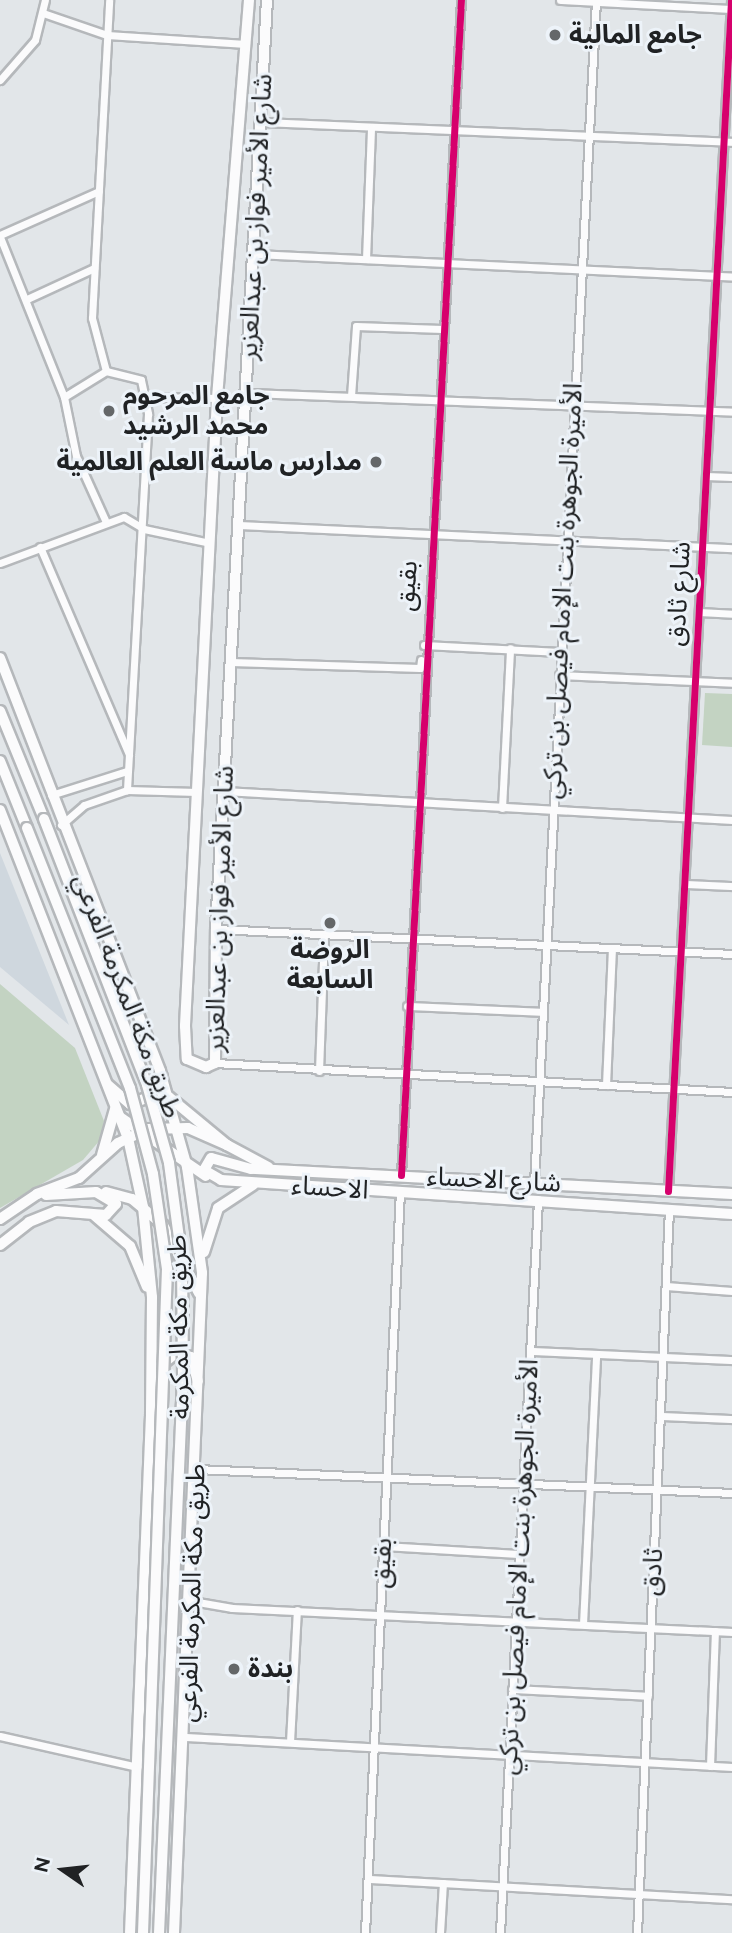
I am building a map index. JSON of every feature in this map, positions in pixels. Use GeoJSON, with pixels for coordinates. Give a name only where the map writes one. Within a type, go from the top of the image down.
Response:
{"type":"FeatureCollection","features":[{"type":"Feature","properties":{"kind":"highway","name":"طريق مكة المكرمة"},"geometry":{"type":"LineString","coordinates":[[0,711],[147,1086],[169,1163],[182,1260],[183,1377],[159,1933]]}},
{"type":"Feature","properties":{"kind":"highway","name":"طريق مكة المكرمة"},"geometry":{"type":"LineString","coordinates":[[0,761],[130,1088],[153,1174],[167,1269],[143,1933]]}},
{"type":"Feature","properties":{"kind":"main road","name":"شارع الأمير فواز بن عبدالعزير"},"geometry":{"type":"LineString","coordinates":[[249,0],[218,398],[197,792],[187,1059],[206,1067],[215,1063],[216,929],[267,0]]}},
{"type":"Feature","properties":{"kind":"main road","name":"طريق مكة المكرمة الفرعي"},"geometry":{"type":"LineString","coordinates":[[0,657],[61,825],[162,1077],[187,1167],[202,1273],[201,1391],[186,1737],[174,1933]]}},
{"type":"Feature","properties":{"kind":"main road","name":"طريق مكة المكرمة الفرعي"},"geometry":{"type":"LineString","coordinates":[[0,810],[128,1138],[143,1207],[152,1297],[151,1392],[130,1933]]}},
{"type":"Feature","properties":{"kind":"main road"},"geometry":{"type":"LineString","coordinates":[[108,1085],[130,1104],[157,1094],[162,1077]]}},
{"type":"Feature","properties":{"kind":"main road"},"geometry":{"type":"LineString","coordinates":[[167,1096],[227,1145]]}},
{"type":"Feature","properties":{"kind":"main road"},"geometry":{"type":"LineString","coordinates":[[100,1158],[118,1112],[187,1167],[206,1176]]}},
{"type":"Feature","properties":{"kind":"main road"},"geometry":{"type":"LineString","coordinates":[[0,1219],[29,1200],[79,1178],[100,1158],[128,1138],[142,1132],[177,1127],[227,1145],[269,1167]]}},
{"type":"Feature","properties":{"kind":"main road","name":"شارع الاحساء"},"geometry":{"type":"LineString","coordinates":[[206,1176],[211,1158],[269,1167],[732,1194]]}},
{"type":"Feature","properties":{"kind":"main road","name":"الاحساء"},"geometry":{"type":"LineString","coordinates":[[206,1176],[258,1183],[732,1214]]}},
{"type":"Feature","properties":{"kind":"main road"},"geometry":{"type":"LineString","coordinates":[[202,1273],[210,1218],[226,1199],[258,1183]]}},
{"type":"Feature","properties":{"kind":"main road"},"geometry":{"type":"LineString","coordinates":[[29,1200],[113,1191],[143,1207],[175,1242],[202,1300]]}},
{"type":"Feature","properties":{"kind":"main road"},"geometry":{"type":"LineString","coordinates":[[0,1245],[29,1222],[56,1211],[95,1216],[114,1212],[116,1203],[96,1192]]}},
{"type":"Feature","properties":{"kind":"main road"},"geometry":{"type":"LineString","coordinates":[[95,1216],[130,1246],[152,1297]]}},
{"type":"Feature","properties":{"kind":"main road"},"geometry":{"type":"LineString","coordinates":[[151,1392],[164,1358],[177,1352],[191,1357],[201,1391]]}},
{"type":"Feature","properties":{"kind":"street"},"geometry":{"type":"LineString","coordinates":[[0,80],[35,40],[45,0]]}},
{"type":"Feature","properties":{"kind":"street"},"geometry":{"type":"LineString","coordinates":[[106,372],[92,318],[109,0]]}},
{"type":"Feature","properties":{"kind":"street","name":"بقيق"},"geometry":{"type":"LineString","coordinates":[[401,1175],[416,804],[461,0]]}},
{"type":"Feature","properties":{"kind":"street"},"geometry":{"type":"LineString","coordinates":[[560,0],[731,6]]}},
{"type":"Feature","properties":{"kind":"street","name":"الأميرة الجوهرة بنت الإمام فيصل بن تركي"},"geometry":{"type":"LineString","coordinates":[[534,1182],[571,404],[596,1]]}},
{"type":"Feature","properties":{"kind":"street","name":"شارع ثادق"},"geometry":{"type":"LineString","coordinates":[[668,1191],[676,1090],[684,884],[731,6]]}},
{"type":"Feature","properties":{"kind":"street"},"geometry":{"type":"LineString","coordinates":[[43,13],[107,35],[246,44]]}},
{"type":"Feature","properties":{"kind":"street"},"geometry":{"type":"LineString","coordinates":[[260,122],[732,142]]}},
{"type":"Feature","properties":{"kind":"street"},"geometry":{"type":"LineString","coordinates":[[366,259],[371,128]]}},
{"type":"Feature","properties":{"kind":"street"},"geometry":{"type":"LineString","coordinates":[[99,191],[0,236],[64,397],[76,456],[105,520]]}},
{"type":"Feature","properties":{"kind":"street"},"geometry":{"type":"LineString","coordinates":[[253,254],[732,277]]}},
{"type":"Feature","properties":{"kind":"street"},"geometry":{"type":"LineString","coordinates":[[27,299],[94,268]]}},
{"type":"Feature","properties":{"kind":"street"},"geometry":{"type":"LineString","coordinates":[[351,396],[356,326],[442,329]]}},
{"type":"Feature","properties":{"kind":"street"},"geometry":{"type":"LineString","coordinates":[[64,397],[106,372],[141,380],[144,397],[144,529],[127,790]]}},
{"type":"Feature","properties":{"kind":"street"},"geometry":{"type":"LineString","coordinates":[[247,393],[732,412]]}},
{"type":"Feature","properties":{"kind":"street"},"geometry":{"type":"LineString","coordinates":[[144,397],[218,398]]}},
{"type":"Feature","properties":{"kind":"street"},"geometry":{"type":"LineString","coordinates":[[706,476],[732,477]]}},
{"type":"Feature","properties":{"kind":"street"},"geometry":{"type":"LineString","coordinates":[[0,563],[105,520],[124,517],[144,529],[210,543]]}},
{"type":"Feature","properties":{"kind":"street"},"geometry":{"type":"LineString","coordinates":[[239,525],[732,548]]}},
{"type":"Feature","properties":{"kind":"street"},"geometry":{"type":"LineString","coordinates":[[40,547],[131,758]]}},
{"type":"Feature","properties":{"kind":"street"},"geometry":{"type":"LineString","coordinates":[[699,612],[732,614]]}},
{"type":"Feature","properties":{"kind":"street"},"geometry":{"type":"LineString","coordinates":[[232,662],[420,668],[425,642],[560,652]]}},
{"type":"Feature","properties":{"kind":"street"},"geometry":{"type":"LineString","coordinates":[[502,808],[510,648]]}},
{"type":"Feature","properties":{"kind":"street"},"geometry":{"type":"LineString","coordinates":[[559,675],[732,684]]}},
{"type":"Feature","properties":{"kind":"street"},"geometry":{"type":"LineString","coordinates":[[51,795],[127,771]]}},
{"type":"Feature","properties":{"kind":"street"},"geometry":{"type":"LineString","coordinates":[[61,825],[84,805],[127,790],[197,792]]}},
{"type":"Feature","properties":{"kind":"street"},"geometry":{"type":"LineString","coordinates":[[224,791],[732,820]]}},
{"type":"Feature","properties":{"kind":"street"},"geometry":{"type":"LineString","coordinates":[[684,884],[732,886]]}},
{"type":"Feature","properties":{"kind":"street"},"geometry":{"type":"LineString","coordinates":[[216,929],[324,937],[732,954]]}},
{"type":"Feature","properties":{"kind":"street"},"geometry":{"type":"LineString","coordinates":[[319,1071],[324,937]]}},
{"type":"Feature","properties":{"kind":"street"},"geometry":{"type":"LineString","coordinates":[[606,1085],[612,949]]}},
{"type":"Feature","properties":{"kind":"street"},"geometry":{"type":"LineString","coordinates":[[407,1006],[542,1012]]}},
{"type":"Feature","properties":{"kind":"street"},"geometry":{"type":"LineString","coordinates":[[215,1063],[319,1071],[732,1092]]}},
{"type":"Feature","properties":{"kind":"street","name":"بقيق"},"geometry":{"type":"LineString","coordinates":[[365,1933],[400,1192]]}},
{"type":"Feature","properties":{"kind":"street","name":"الأميرة الجوهرة بنت الإمام فيصل بن تركي"},"geometry":{"type":"LineString","coordinates":[[500,1933],[538,1202]]}},
{"type":"Feature","properties":{"kind":"street","name":"ثادق"},"geometry":{"type":"LineString","coordinates":[[637,1933],[669,1210]]}},
{"type":"Feature","properties":{"kind":"street"},"geometry":{"type":"LineString","coordinates":[[666,1286],[732,1291]]}},
{"type":"Feature","properties":{"kind":"street"},"geometry":{"type":"LineString","coordinates":[[531,1351],[732,1360]]}},
{"type":"Feature","properties":{"kind":"street"},"geometry":{"type":"LineString","coordinates":[[583,1624],[596,1354]]}},
{"type":"Feature","properties":{"kind":"street"},"geometry":{"type":"LineString","coordinates":[[660,1416],[732,1419]]}},
{"type":"Feature","properties":{"kind":"street"},"geometry":{"type":"LineString","coordinates":[[196,1469],[732,1493]]}},
{"type":"Feature","properties":{"kind":"street"},"geometry":{"type":"LineString","coordinates":[[383,1546],[519,1554]]}},
{"type":"Feature","properties":{"kind":"street"},"geometry":{"type":"LineString","coordinates":[[192,1601],[380,1616],[732,1632]]}},
{"type":"Feature","properties":{"kind":"street"},"geometry":{"type":"LineString","coordinates":[[290,1742],[297,1611]]}},
{"type":"Feature","properties":{"kind":"street"},"geometry":{"type":"LineString","coordinates":[[710,1766],[715,1631]]}},
{"type":"Feature","properties":{"kind":"street"},"geometry":{"type":"LineString","coordinates":[[512,1689],[648,1696]]}},
{"type":"Feature","properties":{"kind":"street"},"geometry":{"type":"LineString","coordinates":[[0,1736],[138,1767]]}},
{"type":"Feature","properties":{"kind":"street"},"geometry":{"type":"LineString","coordinates":[[186,1737],[732,1767]]}},
{"type":"Feature","properties":{"kind":"street"},"geometry":{"type":"LineString","coordinates":[[369,1880],[732,1899]]}},
{"type":"Feature","properties":{"kind":"street"},"geometry":{"type":"LineString","coordinates":[[440,1933],[443,1884]]}},
{"type":"Feature","properties":{"kind":"shaded area"},"geometry":{"type":"Polygon","coordinates":[[[0,853],[69,1025],[0,967],[0,853]]]}},
{"type":"Feature","properties":{"kind":"green space"},"geometry":{"type":"Polygon","coordinates":[[[705,693],[732,694],[732,747],[702,745],[705,693]]]}},
{"type":"Feature","properties":{"kind":"green space"},"geometry":{"type":"Polygon","coordinates":[[[0,984],[75,1048],[104,1121],[100,1140],[83,1160],[0,1208],[0,984]]]}},
{"type":"Feature","properties":{"kind":"cycle path"},"geometry":{"type":"LineString","coordinates":[[401,1175],[461,0]]}},
{"type":"Feature","properties":{"kind":"cycle path"},"geometry":{"type":"LineString","coordinates":[[668,1191],[731,0]]}},
{"type":"Feature","properties":{"kind":"place","name":"جامع المالية"},"geometry":{"type":"Point","coordinates":[555,35]}},
{"type":"Feature","properties":{"kind":"place","name":"جامع المرحوم محمد الرشيد"},"geometry":{"type":"Point","coordinates":[109,411]}},
{"type":"Feature","properties":{"kind":"place","name":"مدارس ماسة العلم العالمية"},"geometry":{"type":"Point","coordinates":[376,462]}},
{"type":"Feature","properties":{"kind":"place","name":"الروضة السابعة"},"geometry":{"type":"Point","coordinates":[330,923]}},
{"type":"Feature","properties":{"kind":"place","name":"بندة"},"geometry":{"type":"Point","coordinates":[234,1669]}}]}
